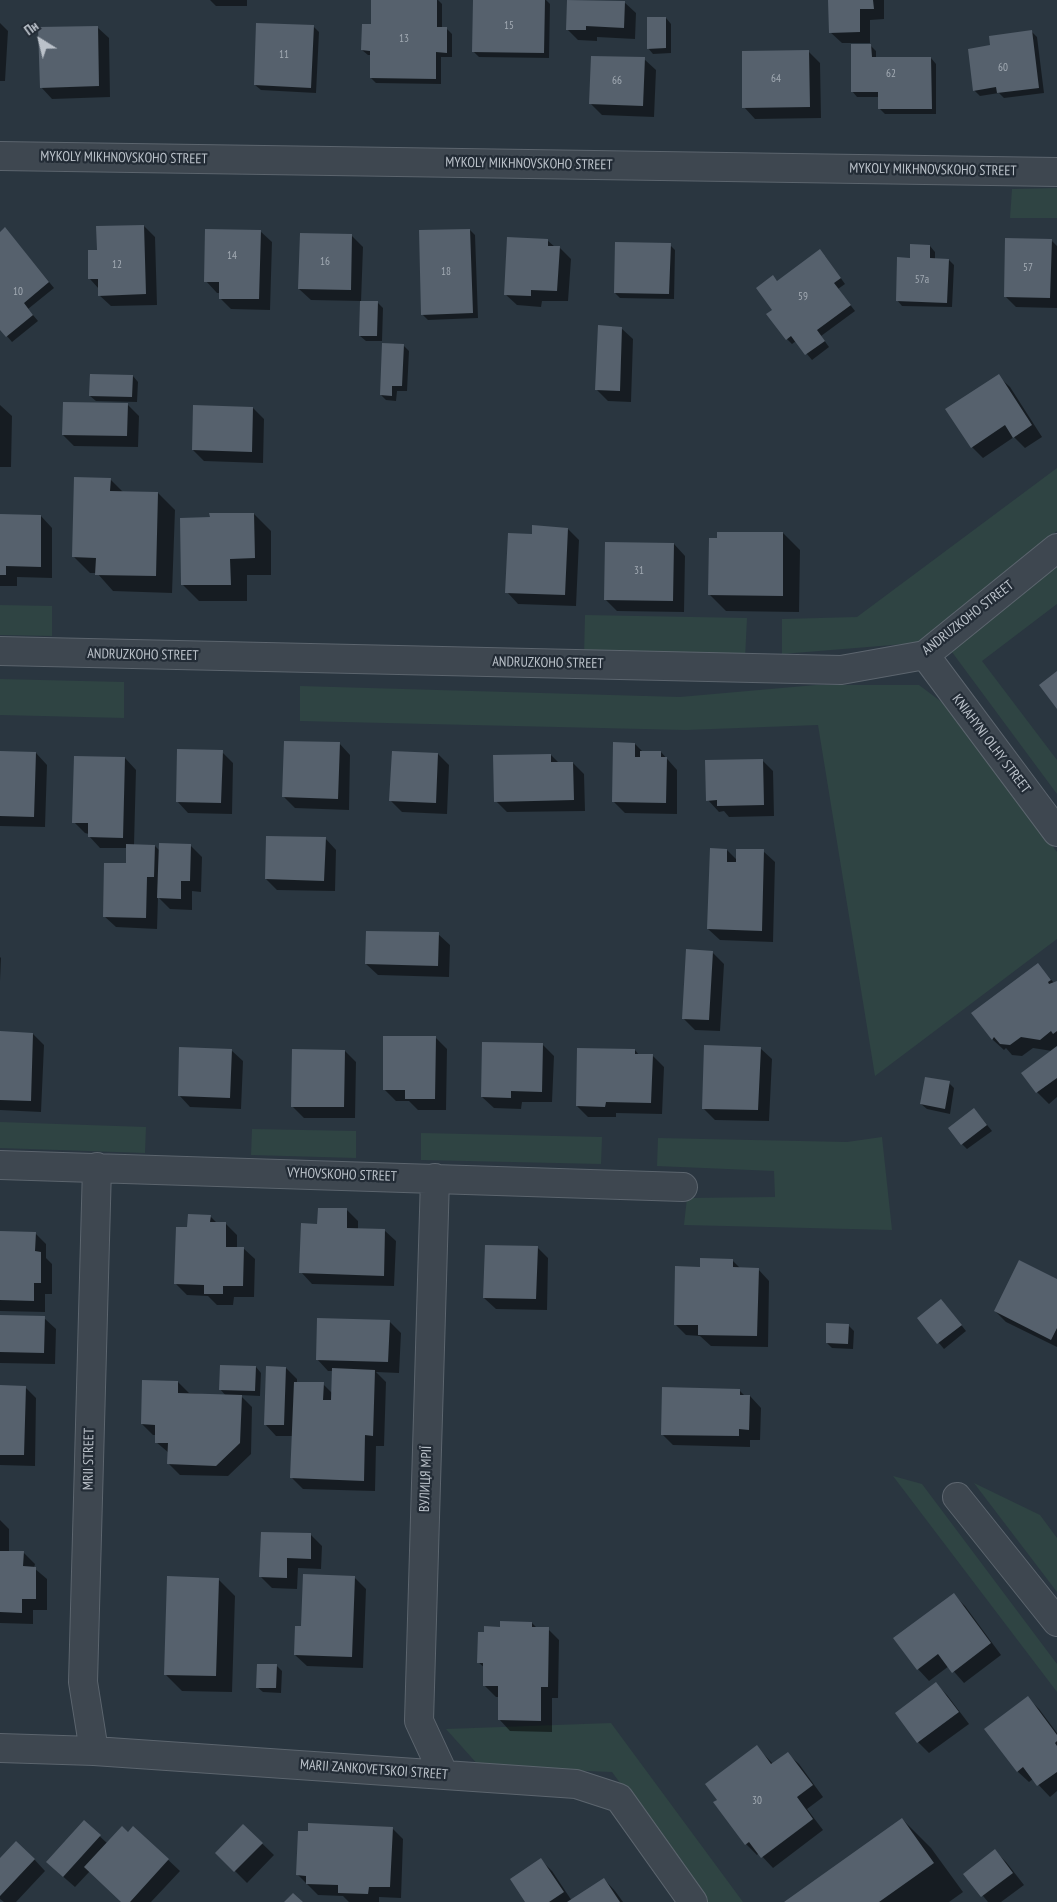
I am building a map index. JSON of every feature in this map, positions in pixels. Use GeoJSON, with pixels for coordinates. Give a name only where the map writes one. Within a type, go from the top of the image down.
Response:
{"type":"FeatureCollection","features":[{"type":"Feature","properties":{"kind":"street","name":"MYKOLY MIKHNOVSKOHO STREET"},"geometry":{"type":"LineString","coordinates":[[0,156],[1057,172]]}},
{"type":"Feature","properties":{"kind":"street","name":"ANDRUZKOHO STREET"},"geometry":{"type":"LineString","coordinates":[[0,652],[840,670],[925,655],[1057,548]]}},
{"type":"Feature","properties":{"kind":"street","name":"KNIAHYNI OLHY STREET"},"geometry":{"type":"LineString","coordinates":[[925,655],[1057,832]]}},
{"type":"Feature","properties":{"kind":"street","name":"VYHOVSKOHO STREET"},"geometry":{"type":"LineString","coordinates":[[0,1165],[683,1187]]}},
{"type":"Feature","properties":{"kind":"street","name":"MRII STREET"},"geometry":{"type":"LineString","coordinates":[[94,1751],[83,1682],[97,1167]]}},
{"type":"Feature","properties":{"kind":"street","name":"ВУЛИЦЯ МРІЇ"},"geometry":{"type":"LineString","coordinates":[[435,1178],[419,1721],[444,1775]]}},
{"type":"Feature","properties":{"kind":"street"},"geometry":{"type":"LineString","coordinates":[[956,1497],[1057,1622]]}},
{"type":"Feature","properties":{"kind":"street","name":"MARII ZANKOVETSKOI STREET"},"geometry":{"type":"LineString","coordinates":[[0,1748],[94,1751],[576,1784],[618,1798],[693,1902]]}},
{"type":"Feature","properties":{"kind":"green space"},"geometry":{"type":"Polygon","coordinates":[[[1057,188],[1057,218],[1010,218],[1012,189],[1057,188]]]}},
{"type":"Feature","properties":{"kind":"green space"},"geometry":{"type":"Polygon","coordinates":[[[1057,468],[1057,531],[917,643],[782,654],[782,619],[857,617],[1057,468]]]}},
{"type":"Feature","properties":{"kind":"green space"},"geometry":{"type":"Polygon","coordinates":[[[1057,562],[1057,604],[982,661],[1057,760],[1057,794],[949,648],[1057,562]]]}},
{"type":"Feature","properties":{"kind":"green space"},"geometry":{"type":"Polygon","coordinates":[[[0,605],[52,606],[52,636],[0,635],[0,605]]]}},
{"type":"Feature","properties":{"kind":"green space"},"geometry":{"type":"Polygon","coordinates":[[[585,615],[747,618],[745,659],[584,656],[585,615]]]}},
{"type":"Feature","properties":{"kind":"green space"},"geometry":{"type":"Polygon","coordinates":[[[0,679],[124,682],[124,718],[0,715],[0,679]]]}},
{"type":"Feature","properties":{"kind":"green space"},"geometry":{"type":"Polygon","coordinates":[[[816,685],[919,685],[951,709],[1057,852],[1057,939],[875,1076],[818,725],[686,730],[300,721],[300,686],[680,697],[816,685]]]}},
{"type":"Feature","properties":{"kind":"green space"},"geometry":{"type":"Polygon","coordinates":[[[0,1122],[146,1127],[145,1153],[0,1148],[0,1122]]]}},
{"type":"Feature","properties":{"kind":"green space"},"geometry":{"type":"Polygon","coordinates":[[[252,1129],[356,1131],[356,1158],[251,1155],[252,1129]]]}},
{"type":"Feature","properties":{"kind":"green space"},"geometry":{"type":"Polygon","coordinates":[[[421,1133],[602,1137],[601,1164],[421,1160],[421,1133]]]}},
{"type":"Feature","properties":{"kind":"green space"},"geometry":{"type":"Polygon","coordinates":[[[882,1137],[892,1230],[684,1225],[687,1198],[775,1197],[774,1171],[657,1166],[658,1138],[847,1142],[882,1137]]]}},
{"type":"Feature","properties":{"kind":"green space"},"geometry":{"type":"Polygon","coordinates":[[[893,1476],[922,1484],[1057,1664],[1057,1692],[893,1476]]]}},
{"type":"Feature","properties":{"kind":"green space"},"geometry":{"type":"Polygon","coordinates":[[[974,1483],[1040,1515],[1057,1538],[1057,1592],[974,1483]]]}},
{"type":"Feature","properties":{"kind":"green space"},"geometry":{"type":"Polygon","coordinates":[[[611,1723],[743,1902],[707,1902],[612,1772],[480,1767],[446,1729],[611,1723]]]}},
{"type":"Feature","properties":{"kind":"building"},"geometry":{"type":"Polygon","coordinates":[[[371,0],[437,0],[437,27],[447,27],[447,53],[436,52],[436,79],[370,78],[370,51],[361,50],[362,24],[371,24],[371,0]]]}},
{"type":"Feature","properties":{"kind":"building"},"geometry":{"type":"Polygon","coordinates":[[[473,0],[545,0],[544,53],[472,52],[473,0]]]}},
{"type":"Feature","properties":{"kind":"building"},"geometry":{"type":"Polygon","coordinates":[[[567,0],[625,1],[624,28],[586,26],[586,30],[566,30],[567,0]]]}},
{"type":"Feature","properties":{"kind":"building"},"geometry":{"type":"Polygon","coordinates":[[[828,0],[873,0],[874,9],[860,9],[860,32],[829,33],[828,0]]]}},
{"type":"Feature","properties":{"kind":"building"},"geometry":{"type":"Polygon","coordinates":[[[647,17],[666,17],[666,48],[647,49],[647,17]]]}},
{"type":"Feature","properties":{"kind":"building"},"geometry":{"type":"Polygon","coordinates":[[[256,23],[314,25],[311,88],[254,85],[256,23]]]}},
{"type":"Feature","properties":{"kind":"building"},"geometry":{"type":"Polygon","coordinates":[[[98,26],[99,86],[40,88],[38,27],[98,26]]]}},
{"type":"Feature","properties":{"kind":"building"},"geometry":{"type":"Polygon","coordinates":[[[1032,30],[1039,88],[997,93],[996,87],[973,91],[968,49],[990,45],[989,36],[1032,30]]]}},
{"type":"Feature","properties":{"kind":"building"},"geometry":{"type":"Polygon","coordinates":[[[851,44],[871,44],[872,57],[931,57],[932,109],[878,109],[878,92],[851,92],[851,44]]]}},
{"type":"Feature","properties":{"kind":"building"},"geometry":{"type":"Polygon","coordinates":[[[809,50],[810,107],[742,108],[742,51],[809,50]]]}},
{"type":"Feature","properties":{"kind":"building"},"geometry":{"type":"Polygon","coordinates":[[[591,56],[645,57],[643,106],[589,104],[591,56]]]}},
{"type":"Feature","properties":{"kind":"building"},"geometry":{"type":"Polygon","coordinates":[[[144,225],[146,294],[98,296],[98,279],[88,279],[88,250],[97,250],[96,226],[144,225]]]}},
{"type":"Feature","properties":{"kind":"building"},"geometry":{"type":"Polygon","coordinates":[[[5,227],[49,282],[24,303],[33,315],[6,337],[0,330],[0,232],[5,227]]]}},
{"type":"Feature","properties":{"kind":"building"},"geometry":{"type":"Polygon","coordinates":[[[205,229],[261,230],[259,299],[219,299],[219,282],[204,282],[205,229]]]}},
{"type":"Feature","properties":{"kind":"building"},"geometry":{"type":"Polygon","coordinates":[[[470,229],[473,313],[421,315],[419,230],[470,229]]]}},
{"type":"Feature","properties":{"kind":"building"},"geometry":{"type":"Polygon","coordinates":[[[300,233],[352,234],[351,290],[298,289],[300,233]]]}},
{"type":"Feature","properties":{"kind":"building"},"geometry":{"type":"Polygon","coordinates":[[[507,237],[548,239],[548,246],[560,246],[557,291],[531,290],[531,296],[504,295],[507,237]]]}},
{"type":"Feature","properties":{"kind":"building"},"geometry":{"type":"Polygon","coordinates":[[[1005,238],[1052,239],[1050,298],[1004,297],[1005,238]]]}},
{"type":"Feature","properties":{"kind":"building"},"geometry":{"type":"Polygon","coordinates":[[[615,242],[671,243],[669,294],[614,293],[615,242]]]}},
{"type":"Feature","properties":{"kind":"building"},"geometry":{"type":"Polygon","coordinates":[[[910,244],[930,245],[930,258],[949,259],[947,303],[896,301],[897,257],[910,258],[910,244]]]}},
{"type":"Feature","properties":{"kind":"building"},"geometry":{"type":"Polygon","coordinates":[[[820,249],[841,278],[834,283],[851,305],[817,330],[825,341],[805,355],[791,336],[786,340],[766,314],[772,310],[756,288],[773,275],[777,281],[820,249]]]}},
{"type":"Feature","properties":{"kind":"building"},"geometry":{"type":"Polygon","coordinates":[[[360,301],[378,301],[377,336],[359,336],[360,301]]]}},
{"type":"Feature","properties":{"kind":"building"},"geometry":{"type":"Polygon","coordinates":[[[598,325],[622,327],[620,391],[595,390],[598,325]]]}},
{"type":"Feature","properties":{"kind":"building"},"geometry":{"type":"Polygon","coordinates":[[[382,343],[404,344],[402,386],[392,386],[392,396],[380,395],[382,343]]]}},
{"type":"Feature","properties":{"kind":"building"},"geometry":{"type":"Polygon","coordinates":[[[90,374],[133,375],[132,397],[89,396],[90,374]]]}},
{"type":"Feature","properties":{"kind":"building"},"geometry":{"type":"Polygon","coordinates":[[[999,374],[1032,425],[1013,438],[1005,425],[971,448],[945,409],[999,374]]]}},
{"type":"Feature","properties":{"kind":"building"},"geometry":{"type":"Polygon","coordinates":[[[63,402],[128,403],[127,436],[62,435],[63,402]]]}},
{"type":"Feature","properties":{"kind":"building"},"geometry":{"type":"Polygon","coordinates":[[[193,405],[253,407],[252,452],[192,450],[193,405]]]}},
{"type":"Feature","properties":{"kind":"building"},"geometry":{"type":"Polygon","coordinates":[[[74,477],[111,478],[110,491],[158,492],[156,576],[95,575],[96,558],[72,557],[74,477]]]}},
{"type":"Feature","properties":{"kind":"building"},"geometry":{"type":"Polygon","coordinates":[[[209,513],[254,513],[255,558],[230,559],[231,585],[181,585],[180,518],[210,517],[209,513]]]}},
{"type":"Feature","properties":{"kind":"building"},"geometry":{"type":"Polygon","coordinates":[[[0,514],[41,515],[41,567],[6,566],[6,575],[0,575],[0,514]]]}},
{"type":"Feature","properties":{"kind":"building"},"geometry":{"type":"Polygon","coordinates":[[[532,525],[568,528],[565,595],[505,593],[508,533],[532,534],[532,525]]]}},
{"type":"Feature","properties":{"kind":"building"},"geometry":{"type":"Polygon","coordinates":[[[717,532],[783,532],[783,596],[708,595],[709,538],[717,538],[717,532]]]}},
{"type":"Feature","properties":{"kind":"building"},"geometry":{"type":"Polygon","coordinates":[[[605,542],[674,543],[673,601],[604,600],[605,542]]]}},
{"type":"Feature","properties":{"kind":"building"},"geometry":{"type":"Polygon","coordinates":[[[1057,671],[1057,709],[1039,685],[1057,671]]]}},
{"type":"Feature","properties":{"kind":"building"},"geometry":{"type":"Polygon","coordinates":[[[284,741],[340,742],[338,799],[282,797],[284,741]]]}},
{"type":"Feature","properties":{"kind":"building"},"geometry":{"type":"Polygon","coordinates":[[[613,742],[635,743],[635,757],[640,757],[640,751],[661,751],[661,757],[667,757],[666,803],[612,802],[613,742]]]}},
{"type":"Feature","properties":{"kind":"building"},"geometry":{"type":"Polygon","coordinates":[[[177,749],[223,750],[221,803],[176,802],[177,749]]]}},
{"type":"Feature","properties":{"kind":"building"},"geometry":{"type":"Polygon","coordinates":[[[0,751],[36,752],[34,817],[0,816],[0,751]]]}},
{"type":"Feature","properties":{"kind":"building"},"geometry":{"type":"Polygon","coordinates":[[[392,751],[438,753],[436,803],[389,801],[392,751]]]}},
{"type":"Feature","properties":{"kind":"building"},"geometry":{"type":"Polygon","coordinates":[[[551,754],[551,762],[573,762],[574,800],[494,802],[493,755],[551,754]]]}},
{"type":"Feature","properties":{"kind":"building"},"geometry":{"type":"Polygon","coordinates":[[[74,756],[125,757],[123,838],[88,837],[88,823],[72,823],[74,756]]]}},
{"type":"Feature","properties":{"kind":"building"},"geometry":{"type":"Polygon","coordinates":[[[763,759],[764,805],[717,806],[717,800],[706,801],[705,760],[763,759]]]}},
{"type":"Feature","properties":{"kind":"building"},"geometry":{"type":"Polygon","coordinates":[[[266,836],[326,837],[324,881],[265,879],[266,836]]]}},
{"type":"Feature","properties":{"kind":"building"},"geometry":{"type":"Polygon","coordinates":[[[159,843],[191,844],[190,881],[181,881],[181,899],[157,898],[159,843]]]}},
{"type":"Feature","properties":{"kind":"building"},"geometry":{"type":"Polygon","coordinates":[[[126,844],[155,845],[154,877],[147,877],[146,918],[103,917],[104,863],[126,863],[126,844]]]}},
{"type":"Feature","properties":{"kind":"building"},"geometry":{"type":"Polygon","coordinates":[[[710,848],[727,849],[727,862],[736,862],[736,849],[764,849],[762,931],[707,929],[710,848]]]}},
{"type":"Feature","properties":{"kind":"building"},"geometry":{"type":"Polygon","coordinates":[[[366,931],[439,932],[438,966],[365,964],[366,931]]]}},
{"type":"Feature","properties":{"kind":"building"},"geometry":{"type":"Polygon","coordinates":[[[686,949],[713,951],[709,1020],[682,1019],[686,949]]]}},
{"type":"Feature","properties":{"kind":"building"},"geometry":{"type":"Polygon","coordinates":[[[1038,963],[1051,980],[1048,982],[1049,984],[1057,981],[1057,1031],[1053,1034],[1051,1031],[1040,1040],[1021,1037],[1010,1045],[1000,1044],[994,1037],[992,1040],[971,1013],[1038,963]]]}},
{"type":"Feature","properties":{"kind":"building"},"geometry":{"type":"Polygon","coordinates":[[[0,1031],[33,1033],[31,1101],[0,1100],[0,1031]]]}},
{"type":"Feature","properties":{"kind":"building"},"geometry":{"type":"Polygon","coordinates":[[[383,1036],[436,1036],[435,1099],[405,1099],[405,1090],[383,1090],[383,1036]]]}},
{"type":"Feature","properties":{"kind":"building"},"geometry":{"type":"Polygon","coordinates":[[[482,1042],[543,1043],[542,1092],[511,1091],[511,1098],[481,1097],[482,1042]]]}},
{"type":"Feature","properties":{"kind":"building"},"geometry":{"type":"Polygon","coordinates":[[[704,1045],[761,1047],[758,1110],[702,1109],[704,1045]]]}},
{"type":"Feature","properties":{"kind":"building"},"geometry":{"type":"Polygon","coordinates":[[[1057,1046],[1057,1078],[1036,1093],[1021,1073],[1057,1046]]]}},
{"type":"Feature","properties":{"kind":"building"},"geometry":{"type":"Polygon","coordinates":[[[179,1047],[232,1049],[230,1098],[178,1096],[179,1047]]]}},
{"type":"Feature","properties":{"kind":"building"},"geometry":{"type":"Polygon","coordinates":[[[577,1048],[635,1049],[635,1054],[653,1054],[651,1103],[606,1102],[605,1107],[576,1106],[577,1048]]]}},
{"type":"Feature","properties":{"kind":"building"},"geometry":{"type":"Polygon","coordinates":[[[292,1049],[345,1050],[344,1107],[291,1107],[292,1049]]]}},
{"type":"Feature","properties":{"kind":"building"},"geometry":{"type":"Polygon","coordinates":[[[925,1077],[950,1081],[945,1109],[920,1104],[925,1077]]]}},
{"type":"Feature","properties":{"kind":"building"},"geometry":{"type":"Polygon","coordinates":[[[974,1108],[987,1125],[961,1145],[948,1128],[974,1108]]]}},
{"type":"Feature","properties":{"kind":"building"},"geometry":{"type":"Polygon","coordinates":[[[318,1208],[347,1208],[347,1228],[385,1229],[384,1276],[299,1273],[301,1223],[317,1224],[318,1208]]]}},
{"type":"Feature","properties":{"kind":"building"},"geometry":{"type":"Polygon","coordinates":[[[188,1214],[211,1215],[210,1222],[226,1222],[226,1247],[244,1247],[243,1286],[223,1286],[223,1294],[204,1294],[204,1285],[174,1284],[176,1227],[187,1227],[188,1214]]]}},
{"type":"Feature","properties":{"kind":"building"},"geometry":{"type":"Polygon","coordinates":[[[0,1231],[36,1232],[35,1251],[41,1252],[41,1283],[34,1283],[34,1301],[0,1300],[0,1231]]]}},
{"type":"Feature","properties":{"kind":"building"},"geometry":{"type":"Polygon","coordinates":[[[485,1245],[538,1246],[536,1299],[483,1298],[485,1245]]]}},
{"type":"Feature","properties":{"kind":"building"},"geometry":{"type":"Polygon","coordinates":[[[700,1258],[733,1259],[733,1267],[759,1268],[757,1336],[698,1335],[698,1325],[674,1325],[675,1266],[700,1267],[700,1258]]]}},
{"type":"Feature","properties":{"kind":"building"},"geometry":{"type":"Polygon","coordinates":[[[1019,1260],[1057,1279],[1057,1328],[1051,1340],[994,1311],[1019,1260]]]}},
{"type":"Feature","properties":{"kind":"building"},"geometry":{"type":"Polygon","coordinates":[[[941,1299],[962,1325],[937,1344],[917,1318],[941,1299]]]}},
{"type":"Feature","properties":{"kind":"building"},"geometry":{"type":"Polygon","coordinates":[[[0,1315],[45,1316],[44,1353],[0,1352],[0,1315]]]}},
{"type":"Feature","properties":{"kind":"building"},"geometry":{"type":"Polygon","coordinates":[[[317,1318],[390,1320],[388,1362],[316,1360],[317,1318]]]}},
{"type":"Feature","properties":{"kind":"building"},"geometry":{"type":"Polygon","coordinates":[[[826,1323],[849,1324],[848,1344],[826,1343],[826,1323]]]}},
{"type":"Feature","properties":{"kind":"building"},"geometry":{"type":"Polygon","coordinates":[[[220,1365],[256,1366],[255,1391],[219,1390],[220,1365]]]}},
{"type":"Feature","properties":{"kind":"building"},"geometry":{"type":"Polygon","coordinates":[[[266,1366],[286,1367],[284,1425],[264,1425],[266,1366]]]}},
{"type":"Feature","properties":{"kind":"building"},"geometry":{"type":"Polygon","coordinates":[[[332,1368],[375,1370],[373,1436],[365,1435],[364,1481],[290,1478],[294,1382],[324,1382],[323,1400],[331,1400],[332,1368]]]}},
{"type":"Feature","properties":{"kind":"building"},"geometry":{"type":"Polygon","coordinates":[[[142,1380],[178,1381],[178,1393],[242,1395],[240,1443],[216,1466],[167,1464],[168,1443],[155,1443],[155,1425],[141,1424],[142,1380]]]}},
{"type":"Feature","properties":{"kind":"building"},"geometry":{"type":"Polygon","coordinates":[[[0,1385],[26,1386],[24,1455],[0,1455],[0,1385]]]}},
{"type":"Feature","properties":{"kind":"building"},"geometry":{"type":"Polygon","coordinates":[[[662,1387],[740,1389],[740,1395],[750,1395],[749,1430],[739,1429],[739,1436],[661,1435],[662,1387]]]}},
{"type":"Feature","properties":{"kind":"building"},"geometry":{"type":"Polygon","coordinates":[[[261,1532],[311,1533],[311,1559],[287,1558],[287,1578],[259,1577],[261,1532]]]}},
{"type":"Feature","properties":{"kind":"building"},"geometry":{"type":"Polygon","coordinates":[[[0,1551],[24,1551],[23,1566],[36,1567],[36,1599],[22,1599],[22,1613],[0,1612],[0,1551]]]}},
{"type":"Feature","properties":{"kind":"building"},"geometry":{"type":"Polygon","coordinates":[[[303,1574],[355,1576],[352,1657],[294,1655],[295,1626],[301,1626],[303,1574]]]}},
{"type":"Feature","properties":{"kind":"building"},"geometry":{"type":"Polygon","coordinates":[[[167,1576],[219,1578],[216,1676],[164,1675],[167,1576]]]}},
{"type":"Feature","properties":{"kind":"building"},"geometry":{"type":"Polygon","coordinates":[[[954,1593],[991,1643],[952,1673],[938,1654],[917,1670],[893,1638],[954,1593]]]}},
{"type":"Feature","properties":{"kind":"building"},"geometry":{"type":"Polygon","coordinates":[[[500,1621],[532,1622],[532,1627],[549,1627],[548,1687],[541,1687],[541,1721],[498,1720],[498,1686],[483,1686],[483,1663],[477,1663],[478,1632],[484,1632],[484,1626],[500,1627],[500,1621]]]}},
{"type":"Feature","properties":{"kind":"building"},"geometry":{"type":"Polygon","coordinates":[[[257,1664],[277,1664],[276,1688],[256,1688],[257,1664]]]}},
{"type":"Feature","properties":{"kind":"building"},"geometry":{"type":"Polygon","coordinates":[[[936,1682],[959,1712],[917,1743],[895,1713],[936,1682]]]}},
{"type":"Feature","properties":{"kind":"building"},"geometry":{"type":"Polygon","coordinates":[[[1028,1696],[1057,1735],[1055,1743],[1057,1746],[1057,1772],[1037,1786],[1023,1767],[1017,1772],[984,1729],[1028,1696]]]}},
{"type":"Feature","properties":{"kind":"building"},"geometry":{"type":"Polygon","coordinates":[[[757,1745],[771,1764],[788,1752],[813,1785],[797,1797],[813,1819],[761,1858],[749,1842],[745,1845],[713,1802],[717,1800],[705,1784],[757,1745]]]}},
{"type":"Feature","properties":{"kind":"building"},"geometry":{"type":"Polygon","coordinates":[[[902,1818],[934,1863],[879,1902],[784,1902],[902,1818]]]}},
{"type":"Feature","properties":{"kind":"building"},"geometry":{"type":"Polygon","coordinates":[[[84,1820],[101,1835],[63,1877],[46,1862],[84,1820]]]}},
{"type":"Feature","properties":{"kind":"building"},"geometry":{"type":"Polygon","coordinates":[[[308,1823],[393,1827],[390,1887],[369,1887],[368,1894],[338,1893],[338,1885],[306,1884],[306,1876],[296,1875],[298,1831],[308,1831],[308,1823]]]}},
{"type":"Feature","properties":{"kind":"building"},"geometry":{"type":"Polygon","coordinates":[[[243,1824],[263,1843],[234,1872],[215,1853],[243,1824]]]}},
{"type":"Feature","properties":{"kind":"building"},"geometry":{"type":"Polygon","coordinates":[[[122,1826],[128,1832],[133,1826],[169,1859],[130,1902],[121,1902],[84,1867],[122,1826]]]}},
{"type":"Feature","properties":{"kind":"building"},"geometry":{"type":"Polygon","coordinates":[[[16,1841],[35,1859],[0,1896],[0,1858],[16,1841]]]}},
{"type":"Feature","properties":{"kind":"building"},"geometry":{"type":"Polygon","coordinates":[[[995,1849],[1013,1873],[981,1897],[963,1874],[995,1849]]]}},
{"type":"Feature","properties":{"kind":"building"},"geometry":{"type":"Polygon","coordinates":[[[541,1858],[564,1892],[549,1902],[525,1902],[510,1879],[541,1858]]]}},
{"type":"Feature","properties":{"kind":"building"},"geometry":{"type":"Polygon","coordinates":[[[604,1878],[620,1902],[567,1902],[604,1878]]]}},
{"type":"Feature","properties":{"kind":"building"},"geometry":{"type":"Polygon","coordinates":[[[293,1893],[303,1902],[284,1902],[293,1893]]]}}]}
